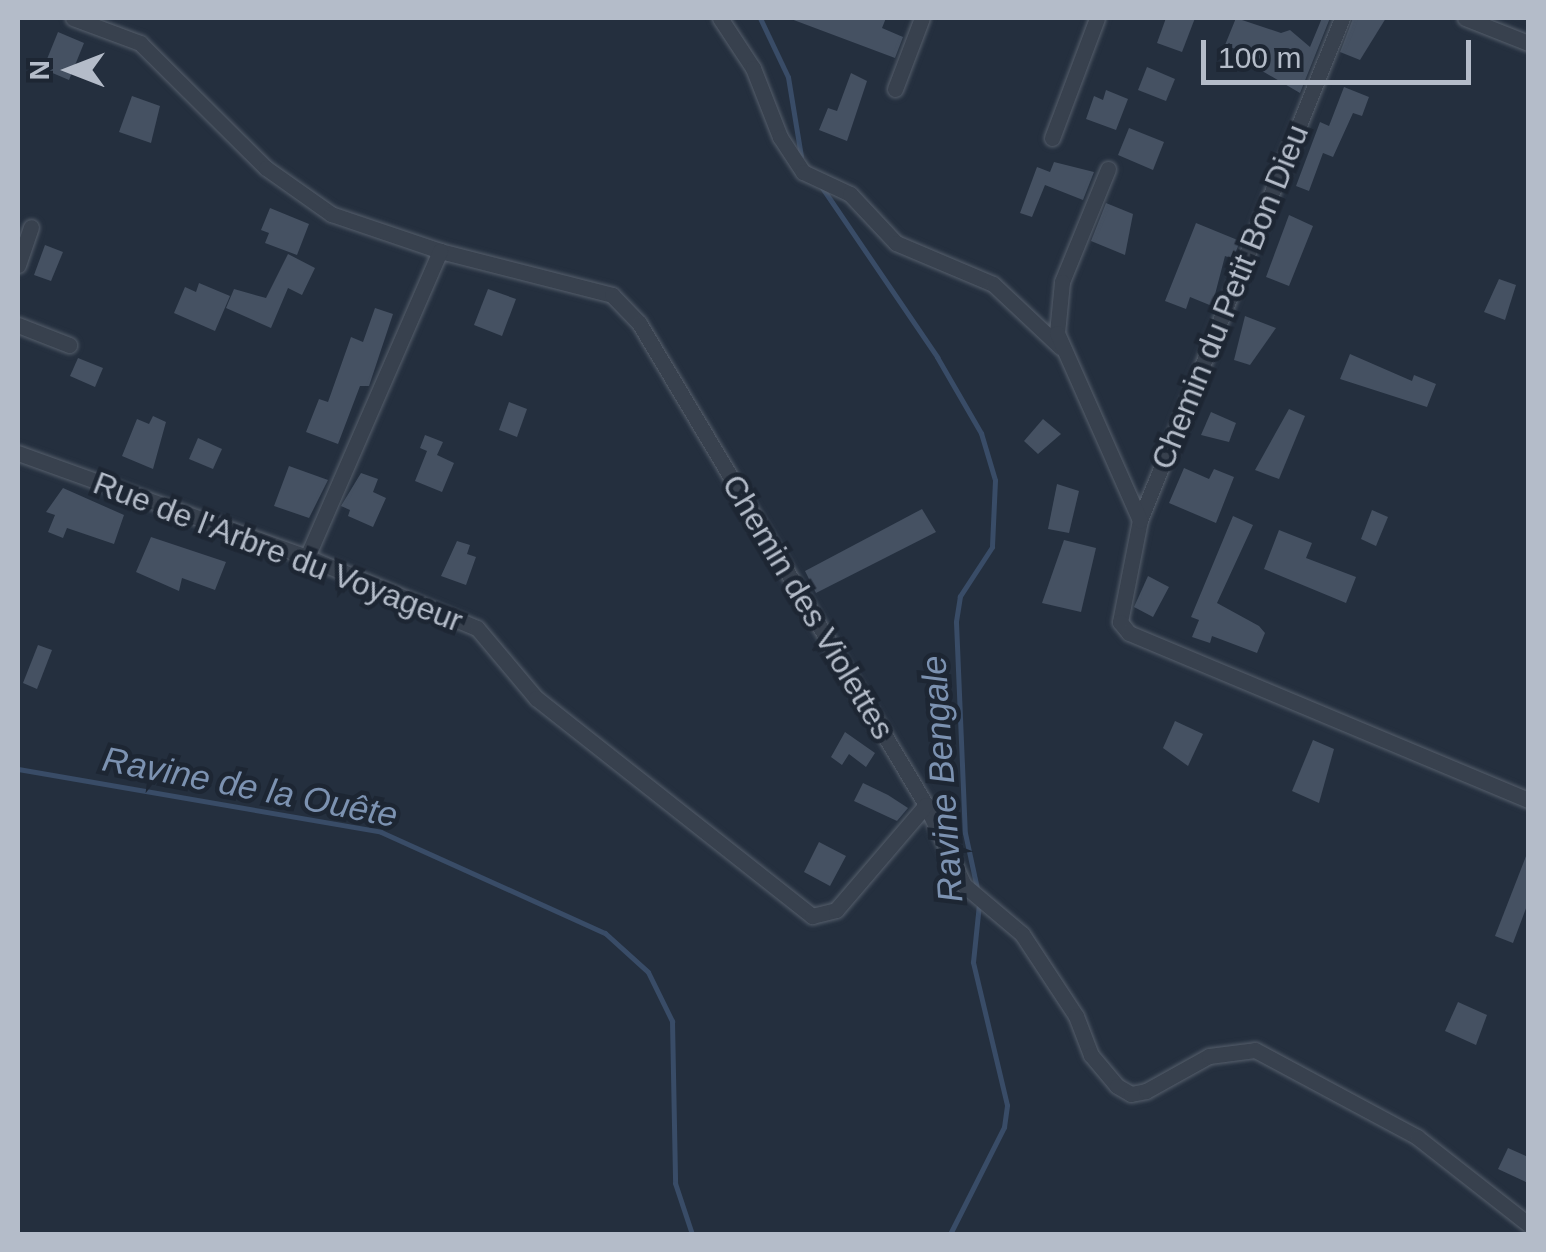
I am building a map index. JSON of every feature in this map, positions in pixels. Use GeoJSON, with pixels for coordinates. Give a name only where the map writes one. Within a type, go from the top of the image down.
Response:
{"type":"FeatureCollection","features":[{"type":"Feature","properties":{"kind":"street","name":"Chemin des Violettes"},"geometry":{"type":"LineString","coordinates":[[73,18],[140,43],[266,168],[332,214],[440,251],[612,295],[639,323],[926,806],[964,886],[1022,934],[1076,1016],[1092,1055],[1117,1086],[1131,1094],[1146,1091],[1209,1056],[1255,1050],[1417,1136],[1528,1224]]}},
{"type":"Feature","properties":{"kind":"street"},"geometry":{"type":"LineString","coordinates":[[720,18],[754,68],[793,163],[850,194],[896,243],[993,284],[1060,346]]}},
{"type":"Feature","properties":{"kind":"street"},"geometry":{"type":"LineString","coordinates":[[895,90],[922,18]]}},
{"type":"Feature","properties":{"kind":"street"},"geometry":{"type":"LineString","coordinates":[[1052,138],[1097,18]]}},
{"type":"Feature","properties":{"kind":"street","name":"Chemin du Petit Bon Dieu"},"geometry":{"type":"LineString","coordinates":[[1342,18],[1140,520],[1119,608],[1128,633],[1528,800]]}},
{"type":"Feature","properties":{"kind":"street"},"geometry":{"type":"LineString","coordinates":[[1465,18],[1528,43]]}},
{"type":"Feature","properties":{"kind":"street"},"geometry":{"type":"LineString","coordinates":[[1108,169],[1062,282],[1055,310],[1060,346],[1140,520]]}},
{"type":"Feature","properties":{"kind":"street"},"geometry":{"type":"LineString","coordinates":[[18,265],[32,226]]}},
{"type":"Feature","properties":{"kind":"street"},"geometry":{"type":"LineString","coordinates":[[307,557],[440,251]]}},
{"type":"Feature","properties":{"kind":"street"},"geometry":{"type":"LineString","coordinates":[[18,325],[69,346]]}},
{"type":"Feature","properties":{"kind":"street","name":"Rue de l'Arbre du Voyageur"},"geometry":{"type":"LineString","coordinates":[[18,453],[307,557],[476,628],[536,698],[812,916],[836,910],[926,806]]}},
{"type":"Feature","properties":{"kind":"building"},"geometry":{"type":"Polygon","coordinates":[[[886,18],[882,28],[903,37],[895,58],[791,19],[886,18]]]}},
{"type":"Feature","properties":{"kind":"building"},"geometry":{"type":"Polygon","coordinates":[[[1166,18],[1195,18],[1182,52],[1157,43],[1166,18]]]}},
{"type":"Feature","properties":{"kind":"building"},"geometry":{"type":"Polygon","coordinates":[[[1236,18],[1281,33],[1290,30],[1310,47],[1322,18],[1330,18],[1300,93],[1257,68],[1263,60],[1225,45],[1236,18]]]}},
{"type":"Feature","properties":{"kind":"building"},"geometry":{"type":"Polygon","coordinates":[[[1353,18],[1386,18],[1360,60],[1340,52],[1353,18]]]}},
{"type":"Feature","properties":{"kind":"building"},"geometry":{"type":"Polygon","coordinates":[[[58,32],[84,43],[69,80],[43,69],[58,32]]]}},
{"type":"Feature","properties":{"kind":"building"},"geometry":{"type":"Polygon","coordinates":[[[1147,67],[1175,79],[1166,101],[1138,90],[1147,67]]]}},
{"type":"Feature","properties":{"kind":"building"},"geometry":{"type":"Polygon","coordinates":[[[851,73],[867,81],[847,141],[819,130],[828,108],[837,111],[851,73]]]}},
{"type":"Feature","properties":{"kind":"building"},"geometry":{"type":"Polygon","coordinates":[[[1344,87],[1369,97],[1362,116],[1353,113],[1333,157],[1323,153],[1309,191],[1296,186],[1320,122],[1329,126],[1344,87]]]}},
{"type":"Feature","properties":{"kind":"building"},"geometry":{"type":"Polygon","coordinates":[[[1106,90],[1128,99],[1116,130],[1086,119],[1094,96],[1103,100],[1106,90]]]}},
{"type":"Feature","properties":{"kind":"building"},"geometry":{"type":"Polygon","coordinates":[[[132,96],[160,106],[151,143],[119,132],[132,96]]]}},
{"type":"Feature","properties":{"kind":"building"},"geometry":{"type":"Polygon","coordinates":[[[1129,128],[1164,142],[1153,170],[1118,155],[1129,128]]]}},
{"type":"Feature","properties":{"kind":"building"},"geometry":{"type":"Polygon","coordinates":[[[1054,162],[1094,172],[1083,200],[1045,185],[1032,217],[1020,213],[1037,167],[1050,172],[1054,162]]]}},
{"type":"Feature","properties":{"kind":"building"},"geometry":{"type":"Polygon","coordinates":[[[1106,203],[1133,214],[1125,255],[1091,241],[1106,203]]]}},
{"type":"Feature","properties":{"kind":"building"},"geometry":{"type":"Polygon","coordinates":[[[270,208],[309,224],[297,255],[265,243],[269,233],[261,230],[270,208]]]}},
{"type":"Feature","properties":{"kind":"building"},"geometry":{"type":"Polygon","coordinates":[[[1289,215],[1313,226],[1289,286],[1266,277],[1289,215]]]}},
{"type":"Feature","properties":{"kind":"building"},"geometry":{"type":"Polygon","coordinates":[[[1196,223],[1240,241],[1233,259],[1225,256],[1212,306],[1190,297],[1186,309],[1165,301],[1196,223]]]}},
{"type":"Feature","properties":{"kind":"building"},"geometry":{"type":"Polygon","coordinates":[[[45,245],[63,252],[51,281],[34,275],[45,245]]]}},
{"type":"Feature","properties":{"kind":"building"},"geometry":{"type":"Polygon","coordinates":[[[288,254],[315,268],[302,295],[288,288],[271,328],[226,308],[234,289],[266,298],[288,254]]]}},
{"type":"Feature","properties":{"kind":"building"},"geometry":{"type":"Polygon","coordinates":[[[1499,279],[1516,285],[1505,320],[1484,312],[1499,279]]]}},
{"type":"Feature","properties":{"kind":"building"},"geometry":{"type":"Polygon","coordinates":[[[199,283],[230,296],[215,331],[174,313],[185,287],[196,292],[199,283]]]}},
{"type":"Feature","properties":{"kind":"building"},"geometry":{"type":"Polygon","coordinates":[[[488,289],[516,299],[502,336],[474,325],[488,289]]]}},
{"type":"Feature","properties":{"kind":"building"},"geometry":{"type":"Polygon","coordinates":[[[375,308],[393,314],[369,386],[360,386],[338,444],[306,432],[319,399],[328,402],[351,337],[363,342],[375,308]]]}},
{"type":"Feature","properties":{"kind":"building"},"geometry":{"type":"Polygon","coordinates":[[[1245,316],[1276,328],[1250,365],[1234,360],[1245,316]]]}},
{"type":"Feature","properties":{"kind":"building"},"geometry":{"type":"Polygon","coordinates":[[[1350,354],[1412,381],[1414,375],[1436,384],[1427,407],[1340,379],[1350,354]]]}},
{"type":"Feature","properties":{"kind":"building"},"geometry":{"type":"Polygon","coordinates":[[[78,358],[103,368],[95,387],[70,376],[78,358]]]}},
{"type":"Feature","properties":{"kind":"building"},"geometry":{"type":"Polygon","coordinates":[[[509,402],[527,409],[517,437],[499,430],[509,402]]]}},
{"type":"Feature","properties":{"kind":"building"},"geometry":{"type":"Polygon","coordinates":[[[1289,409],[1305,416],[1279,479],[1255,470],[1289,409]]]}},
{"type":"Feature","properties":{"kind":"building"},"geometry":{"type":"Polygon","coordinates":[[[1211,412],[1236,423],[1229,442],[1201,435],[1211,412]]]}},
{"type":"Feature","properties":{"kind":"building"},"geometry":{"type":"Polygon","coordinates":[[[153,416],[166,422],[153,469],[122,456],[137,419],[149,424],[153,416]]]}},
{"type":"Feature","properties":{"kind":"building"},"geometry":{"type":"Polygon","coordinates":[[[1043,419],[1061,434],[1038,454],[1024,441],[1043,419]]]}},
{"type":"Feature","properties":{"kind":"building"},"geometry":{"type":"Polygon","coordinates":[[[425,435],[443,442],[437,455],[454,463],[442,492],[415,481],[427,451],[420,448],[425,435]]]}},
{"type":"Feature","properties":{"kind":"building"},"geometry":{"type":"Polygon","coordinates":[[[198,438],[222,449],[213,469],[189,459],[198,438]]]}},
{"type":"Feature","properties":{"kind":"building"},"geometry":{"type":"Polygon","coordinates":[[[289,466],[328,480],[309,518],[274,506],[289,466]]]}},
{"type":"Feature","properties":{"kind":"building"},"geometry":{"type":"Polygon","coordinates":[[[1184,468],[1209,479],[1214,469],[1234,477],[1216,523],[1169,503],[1184,468]]]}},
{"type":"Feature","properties":{"kind":"building"},"geometry":{"type":"Polygon","coordinates":[[[361,473],[378,479],[373,492],[386,498],[373,527],[348,516],[350,510],[341,506],[361,473]]]}},
{"type":"Feature","properties":{"kind":"building"},"geometry":{"type":"Polygon","coordinates":[[[1057,484],[1079,491],[1069,533],[1048,529],[1057,484]]]}},
{"type":"Feature","properties":{"kind":"building"},"geometry":{"type":"Polygon","coordinates":[[[63,488],[124,515],[114,544],[67,528],[63,538],[48,532],[55,515],[46,512],[63,488]]]}},
{"type":"Feature","properties":{"kind":"building"},"geometry":{"type":"Polygon","coordinates":[[[922,509],[936,532],[816,593],[805,571],[922,509]]]}},
{"type":"Feature","properties":{"kind":"building"},"geometry":{"type":"Polygon","coordinates":[[[1372,510],[1388,517],[1376,546],[1361,539],[1372,510]]]}},
{"type":"Feature","properties":{"kind":"building"},"geometry":{"type":"Polygon","coordinates":[[[1233,516],[1253,525],[1217,603],[1265,633],[1257,653],[1212,636],[1210,643],[1192,637],[1199,620],[1191,617],[1233,516]]]}},
{"type":"Feature","properties":{"kind":"building"},"geometry":{"type":"Polygon","coordinates":[[[1279,530],[1312,543],[1306,558],[1356,577],[1346,603],[1264,569],[1279,530]]]}},
{"type":"Feature","properties":{"kind":"building"},"geometry":{"type":"Polygon","coordinates":[[[151,537],[226,562],[215,590],[182,578],[179,591],[136,572],[151,537]]]}},
{"type":"Feature","properties":{"kind":"building"},"geometry":{"type":"Polygon","coordinates":[[[1064,540],[1096,548],[1081,612],[1042,603],[1064,540]]]}},
{"type":"Feature","properties":{"kind":"building"},"geometry":{"type":"Polygon","coordinates":[[[457,541],[470,545],[467,554],[476,557],[466,585],[441,576],[457,541]]]}},
{"type":"Feature","properties":{"kind":"building"},"geometry":{"type":"Polygon","coordinates":[[[1148,576],[1169,587],[1153,617],[1134,607],[1148,576]]]}},
{"type":"Feature","properties":{"kind":"building"},"geometry":{"type":"Polygon","coordinates":[[[38,645],[52,650],[37,689],[23,683],[38,645]]]}},
{"type":"Feature","properties":{"kind":"building"},"geometry":{"type":"Polygon","coordinates":[[[1175,721],[1203,734],[1188,766],[1163,748],[1175,721]]]}},
{"type":"Feature","properties":{"kind":"building"},"geometry":{"type":"Polygon","coordinates":[[[845,732],[875,753],[866,767],[849,754],[842,765],[831,757],[845,732]]]}},
{"type":"Feature","properties":{"kind":"building"},"geometry":{"type":"Polygon","coordinates":[[[1313,740],[1334,749],[1319,803],[1292,791],[1313,740]]]}},
{"type":"Feature","properties":{"kind":"building"},"geometry":{"type":"Polygon","coordinates":[[[863,783],[908,808],[897,821],[854,801],[863,783]]]}},
{"type":"Feature","properties":{"kind":"building"},"geometry":{"type":"Polygon","coordinates":[[[819,842],[846,856],[830,886],[804,872],[819,842]]]}},
{"type":"Feature","properties":{"kind":"building"},"geometry":{"type":"Polygon","coordinates":[[[1528,851],[1528,903],[1513,943],[1495,936],[1528,851]]]}},
{"type":"Feature","properties":{"kind":"building"},"geometry":{"type":"Polygon","coordinates":[[[1458,1002],[1487,1015],[1476,1045],[1445,1031],[1458,1002]]]}},
{"type":"Feature","properties":{"kind":"building"},"geometry":{"type":"Polygon","coordinates":[[[1508,1148],[1528,1157],[1528,1183],[1498,1169],[1508,1148]]]}},
{"type":"Feature","properties":{"kind":"waterway","name":"Ravine Bengale"},"geometry":{"type":"LineString","coordinates":[[760,18],[788,77],[801,156]]}},
{"type":"Feature","properties":{"kind":"waterway","name":"Ravine Bengale"},"geometry":{"type":"LineString","coordinates":[[821,186],[937,357],[981,433],[995,480],[992,547],[960,596],[956,622],[965,833],[978,893]]}},
{"type":"Feature","properties":{"kind":"waterway","name":"Ravine de la Ouête"},"geometry":{"type":"LineString","coordinates":[[18,769],[381,832],[605,933],[648,972],[672,1021],[675,1183],[692,1234]]}},
{"type":"Feature","properties":{"kind":"waterway","name":"Ravine Bengale"},"geometry":{"type":"LineString","coordinates":[[950,1234],[1004,1127],[1007,1105],[973,962],[979,904]]}}]}
